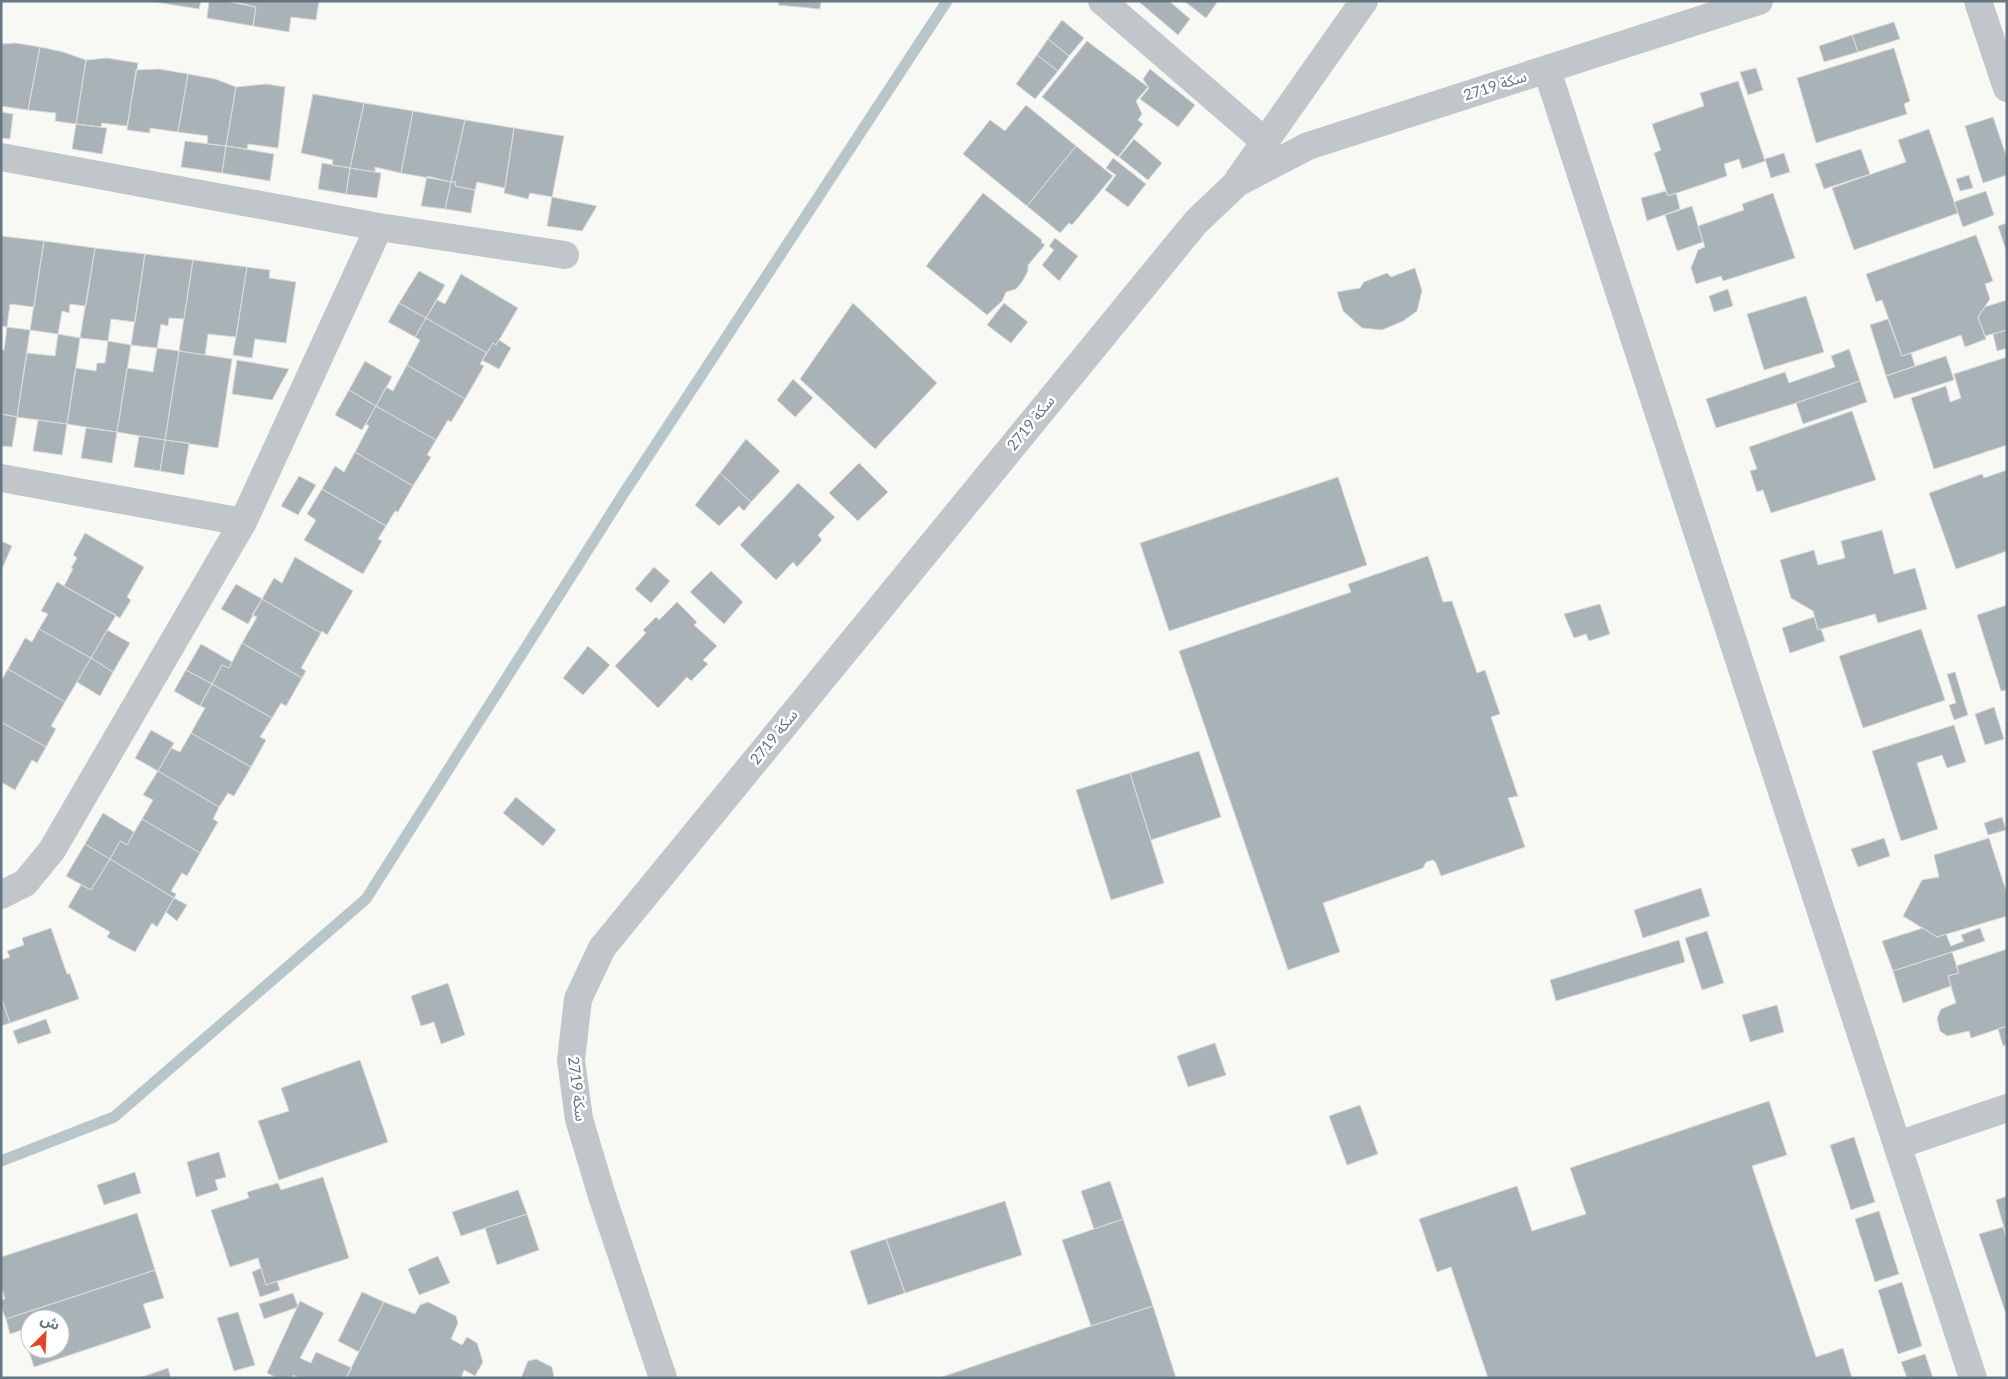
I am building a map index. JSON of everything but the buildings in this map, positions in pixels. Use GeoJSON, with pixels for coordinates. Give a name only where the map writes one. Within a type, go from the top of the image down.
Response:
{"type":"FeatureCollection","features":[{"type":"Feature","properties":{"kind":"street"},"geometry":{"type":"LineString","coordinates":[[1102,1],[1264,141]]}},
{"type":"Feature","properties":{"kind":"street","name":"سكة 2719"},"geometry":{"type":"LineString","coordinates":[[663,1378],[602,1196],[579,1119],[571,1060],[578,999],[602,948],[1196,222],[1236,183],[1364,1]]}},
{"type":"Feature","properties":{"kind":"street","name":"سكة 2719"},"geometry":{"type":"LineString","coordinates":[[1236,183],[1308,146],[1759,1]]}},
{"type":"Feature","properties":{"kind":"street"},"geometry":{"type":"LineString","coordinates":[[1978,1],[2007,88]]}},
{"type":"Feature","properties":{"kind":"street"},"geometry":{"type":"LineString","coordinates":[[1548,70],[1973,1378]]}},
{"type":"Feature","properties":{"kind":"street"},"geometry":{"type":"LineString","coordinates":[[1,157],[379,227],[566,255]]}},
{"type":"Feature","properties":{"kind":"street"},"geometry":{"type":"LineString","coordinates":[[1,895],[26,883],[52,850],[243,522],[379,227]]}},
{"type":"Feature","properties":{"kind":"street"},"geometry":{"type":"LineString","coordinates":[[1,478],[243,522]]}},
{"type":"Feature","properties":{"kind":"street"},"geometry":{"type":"LineString","coordinates":[[1898,1145],[2007,1108]]}},
{"type":"Feature","properties":{"kind":"waterway"},"geometry":{"type":"LineString","coordinates":[[1,1161],[114,1117],[366,899],[624,493],[947,1]]}}]}
